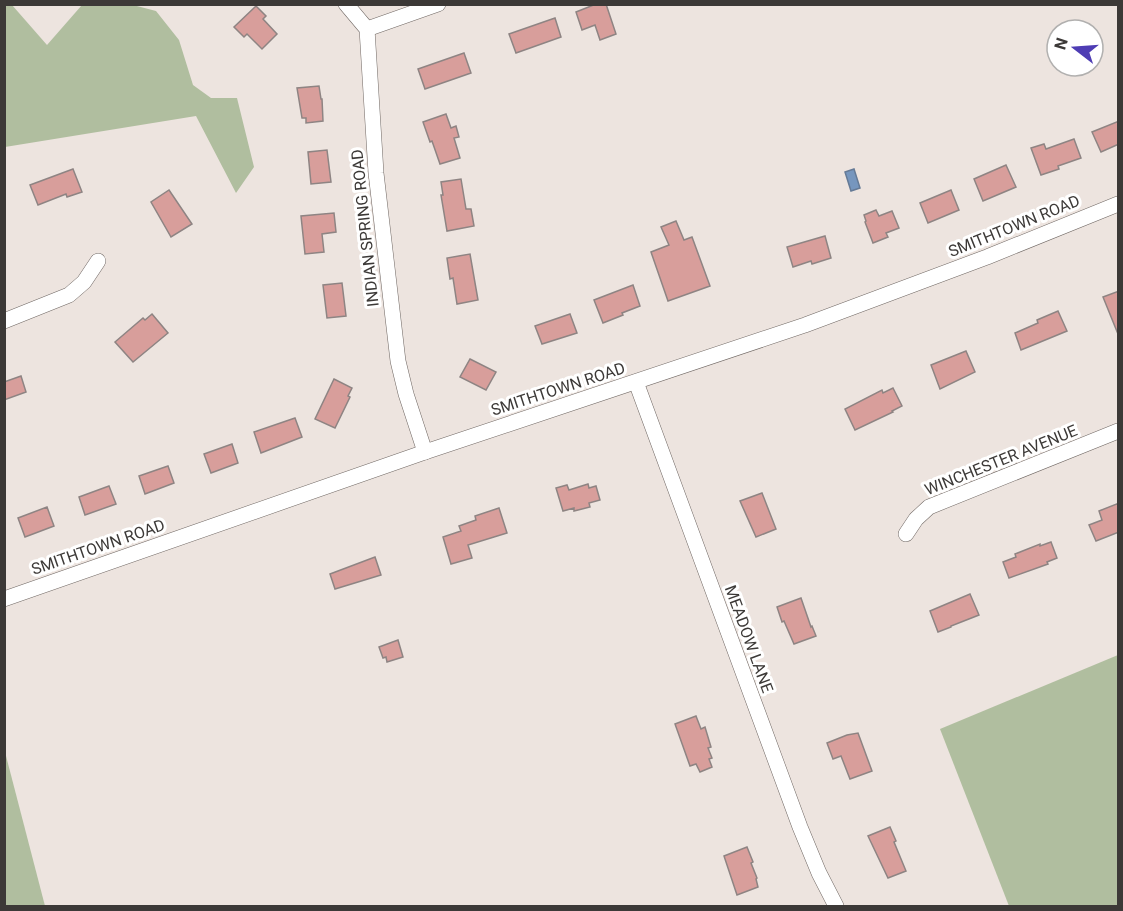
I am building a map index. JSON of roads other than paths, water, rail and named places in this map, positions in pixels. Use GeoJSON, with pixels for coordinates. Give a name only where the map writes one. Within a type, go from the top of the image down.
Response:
{"type":"FeatureCollection","features":[{"type":"Feature","properties":{"kind":"street"},"geometry":{"type":"LineString","coordinates":[[346,4],[367,29],[438,4]]}},
{"type":"Feature","properties":{"kind":"street","name":"INDIAN SPRING ROAD"},"geometry":{"type":"LineString","coordinates":[[367,29],[376,173],[399,361],[406,394],[425,452]]}},
{"type":"Feature","properties":{"kind":"street","name":"SMITHTOWN ROAD"},"geometry":{"type":"LineString","coordinates":[[4,599],[425,452],[805,325],[987,257],[1119,204]]}},
{"type":"Feature","properties":{"kind":"street"},"geometry":{"type":"LineString","coordinates":[[4,321],[69,294],[84,282],[98,261]]}},
{"type":"Feature","properties":{"kind":"street","name":"MEADOW LANE"},"geometry":{"type":"LineString","coordinates":[[636,381],[800,827],[836,906]]}},
{"type":"Feature","properties":{"kind":"street","name":"WINCHESTER AVENUE"},"geometry":{"type":"LineString","coordinates":[[906,534],[916,519],[929,507],[1119,431]]}},
{"type":"Feature","properties":{"kind":"water"},"geometry":{"type":"Polygon","coordinates":[[[854,169],[860,188],[851,191],[845,172],[854,169]]]}}]}
